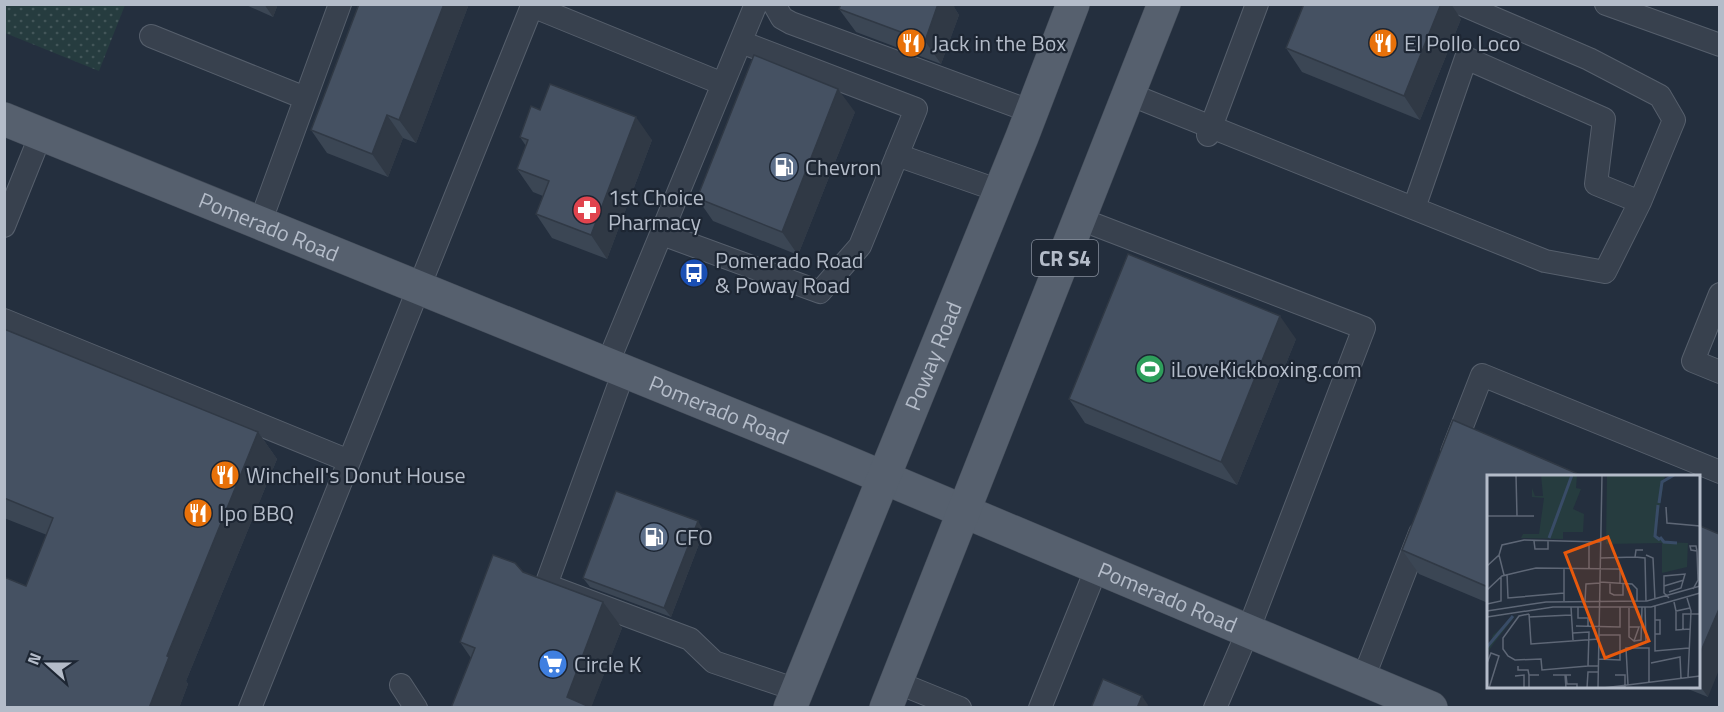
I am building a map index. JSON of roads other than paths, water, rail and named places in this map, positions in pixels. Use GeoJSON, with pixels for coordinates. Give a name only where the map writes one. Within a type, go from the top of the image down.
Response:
{"type":"FeatureCollection","features":[{"type":"Feature","properties":{"kind":"main road","name":"Poway Road"},"geometry":{"type":"LineString","coordinates":[[793,699],[885,477],[1073,4]]}},
{"type":"Feature","properties":{"kind":"main road","name":"CR S4"},"geometry":{"type":"LineString","coordinates":[[891,695],[1164,4]]}},
{"type":"Feature","properties":{"kind":"main road","name":"Pomerado Road"},"geometry":{"type":"LineString","coordinates":[[4,119],[885,477],[1424,706]]}},
{"type":"Feature","properties":{"kind":"lane"},"geometry":{"type":"LineString","coordinates":[[260,223],[340,4]]}},
{"type":"Feature","properties":{"kind":"lane"},"geometry":{"type":"LineString","coordinates":[[756,4],[662,234],[546,585],[690,639],[714,662],[793,699]]}},
{"type":"Feature","properties":{"kind":"lane"},"geometry":{"type":"LineString","coordinates":[[774,4],[783,18],[791,24],[1032,112]]}},
{"type":"Feature","properties":{"kind":"lane"},"geometry":{"type":"LineString","coordinates":[[1210,131],[1257,4]]}},
{"type":"Feature","properties":{"kind":"lane"},"geometry":{"type":"LineString","coordinates":[[1129,94],[1210,131],[1414,208],[1545,261],[1605,272],[1640,202],[1674,120],[1660,96],[1589,58],[1461,4]]}},
{"type":"Feature","properties":{"kind":"lane"},"geometry":{"type":"LineString","coordinates":[[1606,4],[1719,45]]}},
{"type":"Feature","properties":{"kind":"lane"},"geometry":{"type":"LineString","coordinates":[[250,708],[532,6],[723,84]]}},
{"type":"Feature","properties":{"kind":"lane"},"geometry":{"type":"LineString","coordinates":[[151,36],[305,98]]}},
{"type":"Feature","properties":{"kind":"lane"},"geometry":{"type":"LineString","coordinates":[[662,234],[820,292],[860,246],[915,110],[741,42]]}},
{"type":"Feature","properties":{"kind":"lane"},"geometry":{"type":"LineString","coordinates":[[1414,208],[1466,58],[1604,119],[1596,184],[1640,202]]}},
{"type":"Feature","properties":{"kind":"lane"},"geometry":{"type":"LineString","coordinates":[[4,226],[41,134]]}},
{"type":"Feature","properties":{"kind":"lane"},"geometry":{"type":"LineString","coordinates":[[897,155],[1000,191]]}},
{"type":"Feature","properties":{"kind":"lane"},"geometry":{"type":"LineString","coordinates":[[1080,219],[1364,328],[1248,631],[1215,708]]}},
{"type":"Feature","properties":{"kind":"lane"},"geometry":{"type":"LineString","coordinates":[[1719,294],[1693,361],[1719,372]]}},
{"type":"Feature","properties":{"kind":"lane"},"geometry":{"type":"LineString","coordinates":[[4,320],[349,460]]}},
{"type":"Feature","properties":{"kind":"lane"},"geometry":{"type":"LineString","coordinates":[[1444,473],[1482,375],[1719,472]]}},
{"type":"Feature","properties":{"kind":"lane"},"geometry":{"type":"LineString","coordinates":[[1363,679],[1427,516]]}},
{"type":"Feature","properties":{"kind":"lane"},"geometry":{"type":"LineString","coordinates":[[1041,708],[1097,567]]}},
{"type":"Feature","properties":{"kind":"lane"},"geometry":{"type":"LineString","coordinates":[[401,685],[416,708]]}},
{"type":"Feature","properties":{"kind":"lane"},"geometry":{"type":"LineString","coordinates":[[891,695],[960,708]]}},
{"type":"Feature","properties":{"kind":"place","name":"Jack in the Box"},"geometry":{"type":"Point","coordinates":[911,43]}},
{"type":"Feature","properties":{"kind":"place","name":"El Pollo Loco"},"geometry":{"type":"Point","coordinates":[1383,43]}},
{"type":"Feature","properties":{"kind":"place","name":"Chevron"},"geometry":{"type":"Point","coordinates":[784,167]}},
{"type":"Feature","properties":{"kind":"place","name":"1st Choice Pharmacy"},"geometry":{"type":"Point","coordinates":[587,210]}},
{"type":"Feature","properties":{"kind":"place","name":"Pomerado Road & Poway Road"},"geometry":{"type":"Point","coordinates":[694,273]}},
{"type":"Feature","properties":{"kind":"place","name":"iLoveKickboxing.com"},"geometry":{"type":"Point","coordinates":[1150,369]}},
{"type":"Feature","properties":{"kind":"place","name":"Winchell's Donut House"},"geometry":{"type":"Point","coordinates":[225,475]}},
{"type":"Feature","properties":{"kind":"place","name":"Ipo BBQ"},"geometry":{"type":"Point","coordinates":[198,513]}},
{"type":"Feature","properties":{"kind":"place","name":"CFO"},"geometry":{"type":"Point","coordinates":[654,537]}},
{"type":"Feature","properties":{"kind":"place","name":"Circle K"},"geometry":{"type":"Point","coordinates":[553,664]}}]}
